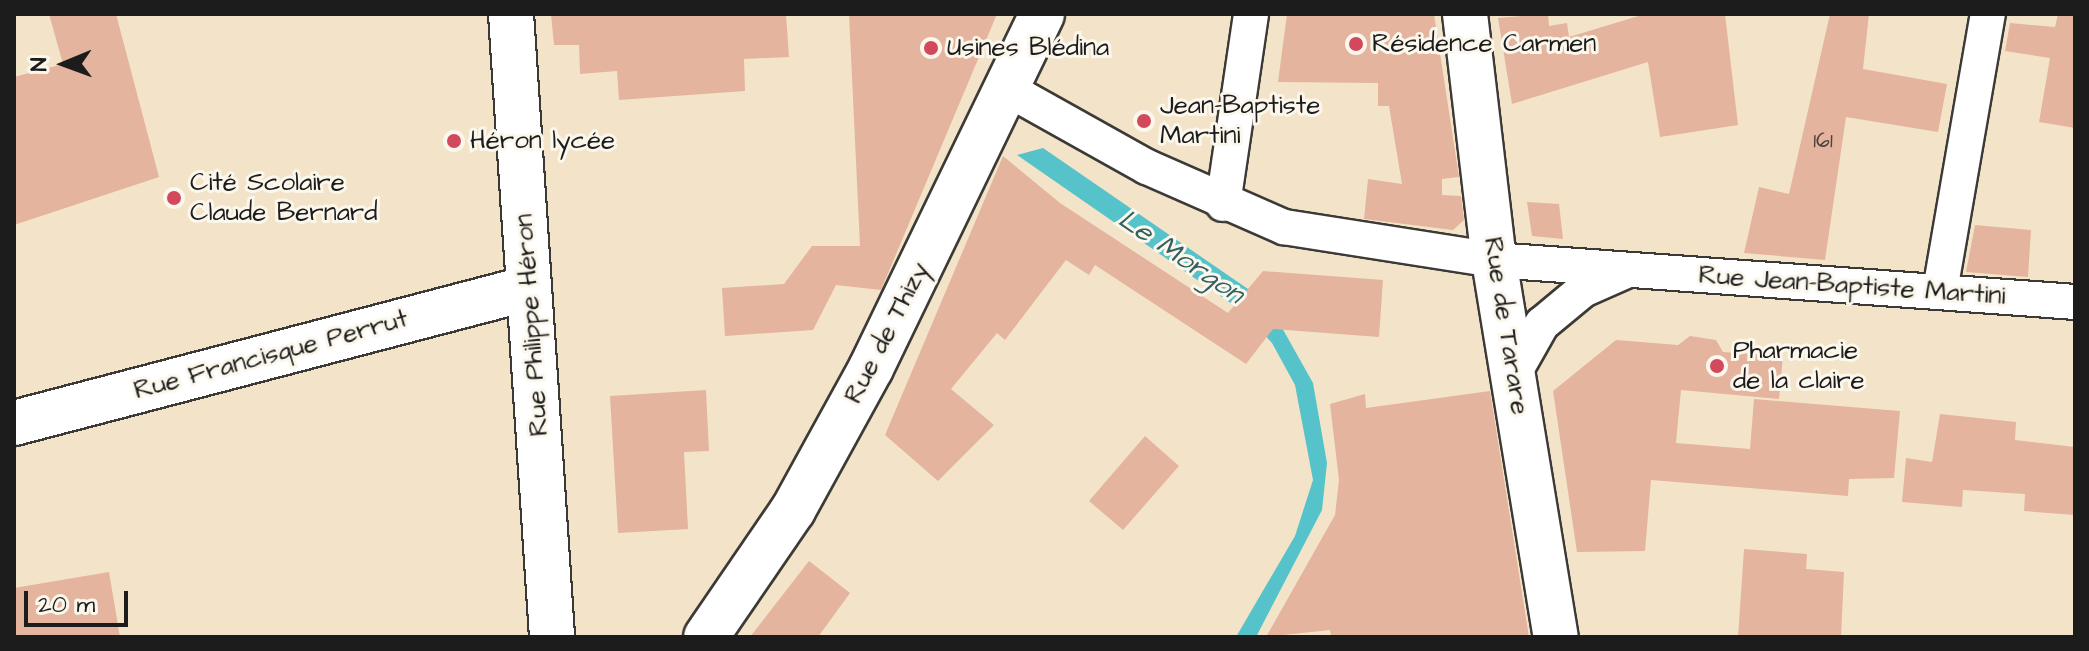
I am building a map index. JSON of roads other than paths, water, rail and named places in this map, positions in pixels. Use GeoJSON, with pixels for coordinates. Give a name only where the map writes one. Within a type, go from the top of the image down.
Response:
{"type":"FeatureCollection","features":[{"type":"Feature","properties":{"kind":"main road","name":"Rue Philippe Héron"},"geometry":{"type":"LineString","coordinates":[[511,14],[552,637]]}},
{"type":"Feature","properties":{"kind":"main road","name":"Rue de Thizy"},"geometry":{"type":"LineString","coordinates":[[706,637],[808,483],[1009,90],[1042,14]]}},
{"type":"Feature","properties":{"kind":"main road","name":"Rue de Tarare"},"geometry":{"type":"LineString","coordinates":[[1465,14],[1494,260],[1556,637]]}},
{"type":"Feature","properties":{"kind":"main road","name":"Rue Francisque Perrut"},"geometry":{"type":"LineString","coordinates":[[14,423],[529,288]]}},
{"type":"Feature","properties":{"kind":"street"},"geometry":{"type":"LineString","coordinates":[[1223,204],[1251,14]]}},
{"type":"Feature","properties":{"kind":"street"},"geometry":{"type":"LineString","coordinates":[[1940,291],[1988,14]]}},
{"type":"Feature","properties":{"kind":"street","name":"Rue Jean-Baptiste Martini"},"geometry":{"type":"LineString","coordinates":[[1009,90],[1223,204],[1284,227],[1494,260],[2075,302]]}},
{"type":"Feature","properties":{"kind":"street","name":"Rue Jean-Baptiste Martini"},"geometry":{"type":"LineString","coordinates":[[1513,375],[1542,324],[1583,290],[1629,270]]}},
{"type":"Feature","properties":{"kind":"water","name":"Le Morgon"},"geometry":{"type":"Polygon","coordinates":[[[1043,148],[1248,289],[1281,326],[1313,383],[1327,463],[1322,510],[1256,637],[1236,637],[1295,536],[1313,480],[1295,385],[1272,343],[1245,313],[1017,155],[1043,148]]]}},
{"type":"Feature","properties":{"kind":"place","name":"Résidence Carmen"},"geometry":{"type":"Point","coordinates":[1356,44]}},
{"type":"Feature","properties":{"kind":"place","name":"Usines Blédina"},"geometry":{"type":"Point","coordinates":[931,48]}},
{"type":"Feature","properties":{"kind":"place","name":"Jean-Baptiste Martini"},"geometry":{"type":"Point","coordinates":[1144,121]}},
{"type":"Feature","properties":{"kind":"place","name":"Héron lycée"},"geometry":{"type":"Point","coordinates":[454,141]}},
{"type":"Feature","properties":{"kind":"place","name":"Cité Scolaire Claude Bernard"},"geometry":{"type":"Point","coordinates":[174,198]}},
{"type":"Feature","properties":{"kind":"place","name":"Pharmacie de la claire"},"geometry":{"type":"Point","coordinates":[1717,366]}}]}
